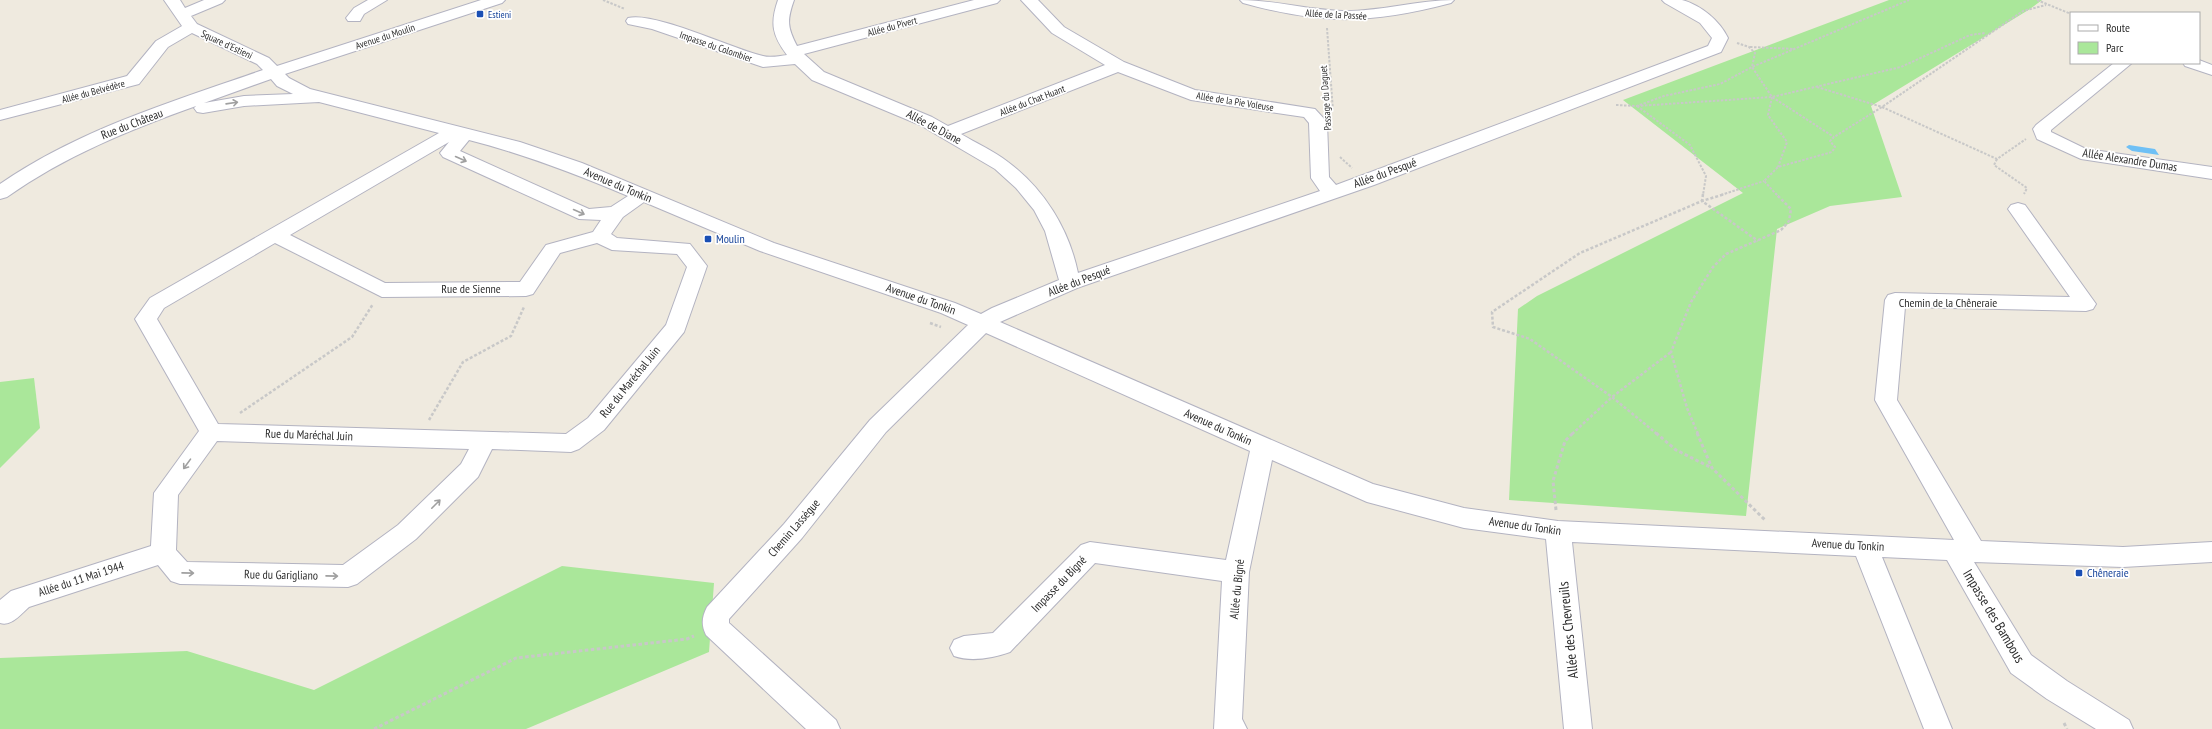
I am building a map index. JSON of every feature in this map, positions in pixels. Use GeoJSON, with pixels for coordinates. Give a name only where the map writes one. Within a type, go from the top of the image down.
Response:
{"type":"FeatureCollection","features":[{"type":"Feature","properties":{"kind":"street"},"geometry":{"type":"LineString","coordinates":[[172,0],[187,21]]}},
{"type":"Feature","properties":{"kind":"street","name":"Allée du Belvédère"},"geometry":{"type":"LineString","coordinates":[[0,116],[133,80],[162,44],[187,21],[217,0]]}},
{"type":"Feature","properties":{"kind":"street"},"geometry":{"type":"LineString","coordinates":[[354,18],[359,11],[379,0]]}},
{"type":"Feature","properties":{"kind":"street","name":"Avenue du Moulin"},"geometry":{"type":"LineString","coordinates":[[274,72],[497,0]]}},
{"type":"Feature","properties":{"kind":"street","name":"Allée de Diane"},"geometry":{"type":"LineString","coordinates":[[786,0],[780,18],[781,29],[796,56],[818,76],[926,121],[1001,165],[1023,184],[1042,208],[1055,231],[1066,263],[1070,283]]}},
{"type":"Feature","properties":{"kind":"street","name":"Allée du Pivert"},"geometry":{"type":"LineString","coordinates":[[796,56],[992,0]]}},
{"type":"Feature","properties":{"kind":"street","name":"Allée de la Pie Voleuse"},"geometry":{"type":"LineString","coordinates":[[1029,0],[1058,30],[1118,66],[1191,95],[1309,113],[1318,122],[1320,178],[1331,192]]}},
{"type":"Feature","properties":{"kind":"street","name":"Allée de la Passée"},"geometry":{"type":"LineString","coordinates":[[1248,0],[1276,8],[1326,15],[1367,16],[1408,10],[1446,0]]}},
{"type":"Feature","properties":{"kind":"street"},"geometry":{"type":"LineString","coordinates":[[1670,0],[1704,19],[1716,28],[1720,38]]}},
{"type":"Feature","properties":{"kind":"street","name":"Square d'Estieni"},"geometry":{"type":"LineString","coordinates":[[187,21],[263,61],[274,72]]}},
{"type":"Feature","properties":{"kind":"street","name":"Impasse du Colombier"},"geometry":{"type":"LineString","coordinates":[[634,21],[655,25],[763,62],[796,56]]}},
{"type":"Feature","properties":{"kind":"street","name":"Allée du Pesqué"},"geometry":{"type":"LineString","coordinates":[[983,323],[999,313],[1070,283],[1331,192],[1367,181],[1715,49],[1720,38]]}},
{"type":"Feature","properties":{"kind":"street"},"geometry":{"type":"LineString","coordinates":[[2043,135],[2042,129],[2123,64]]}},
{"type":"Feature","properties":{"kind":"street"},"geometry":{"type":"LineString","coordinates":[[2194,64],[2212,70]]}},
{"type":"Feature","properties":{"kind":"street","name":"Allée du Chat Huant"},"geometry":{"type":"LineString","coordinates":[[947,134],[1118,66]]}},
{"type":"Feature","properties":{"kind":"street","name":"Avenue du Tonkin"},"geometry":{"type":"LineString","coordinates":[[274,72],[283,82],[304,93],[514,146],[576,167],[641,196],[767,247],[948,308],[1367,492],[1464,518],[1558,531],[1964,551],[2123,558],[2212,552]]}},
{"type":"Feature","properties":{"kind":"street","name":"Rue du Château"},"geometry":{"type":"LineString","coordinates":[[0,194],[64,153],[126,125],[274,72]]}},
{"type":"Feature","properties":{"kind":"street"},"geometry":{"type":"LineString","coordinates":[[126,125],[238,102],[322,98]]}},
{"type":"Feature","properties":{"kind":"street"},"geometry":{"type":"LineString","coordinates":[[460,133],[449,153],[586,215],[616,213]]}},
{"type":"Feature","properties":{"kind":"street"},"geometry":{"type":"LineString","coordinates":[[163,553],[166,493],[211,432],[146,319],[157,303],[275,235],[460,133]]}},
{"type":"Feature","properties":{"kind":"street","name":"Allée Alexandre Dumas"},"geometry":{"type":"LineString","coordinates":[[2043,135],[2081,154],[2212,173]]}},
{"type":"Feature","properties":{"kind":"street"},"geometry":{"type":"LineString","coordinates":[[526,289],[553,249],[600,236],[616,213],[641,196]]}},
{"type":"Feature","properties":{"kind":"street","name":"Chemin de la Chêneraie"},"geometry":{"type":"LineString","coordinates":[[1964,551],[1886,400],[1894,300],[2086,304],[2018,209]]}},
{"type":"Feature","properties":{"kind":"street","name":"Rue de Sienne"},"geometry":{"type":"LineString","coordinates":[[275,235],[382,290],[526,289]]}},
{"type":"Feature","properties":{"kind":"street","name":"Rue du Maréchal Juin"},"geometry":{"type":"LineString","coordinates":[[211,432],[571,443],[596,424],[676,327],[697,266],[682,248],[612,244],[600,236]]}},
{"type":"Feature","properties":{"kind":"street","name":"Chemin Lassègue"},"geometry":{"type":"LineString","coordinates":[[715,627],[716,615],[793,531],[878,426],[983,323]]}},
{"type":"Feature","properties":{"kind":"street","name":"Rue du Garigliano"},"geometry":{"type":"LineString","coordinates":[[163,553],[180,573],[348,576],[412,527],[470,470],[484,440]]}},
{"type":"Feature","properties":{"kind":"street","name":"Allée du Bigné"},"geometry":{"type":"LineString","coordinates":[[1233,729],[1227,726],[1236,572],[1263,447]]}},
{"type":"Feature","properties":{"kind":"street","name":"Allée des Chevreuils"},"geometry":{"type":"LineString","coordinates":[[1558,531],[1578,729]]}},
{"type":"Feature","properties":{"kind":"street"},"geometry":{"type":"LineString","coordinates":[[1865,546],[1938,729]]}},
{"type":"Feature","properties":{"kind":"street","name":"Impasse des Bambous"},"geometry":{"type":"LineString","coordinates":[[1964,551],[2021,664],[2057,690],[2099,715],[2119,729]]}},
{"type":"Feature","properties":{"kind":"street","name":"Impasse du Bigné"},"geometry":{"type":"LineString","coordinates":[[964,648],[1000,644],[1090,552],[1236,572]]}},
{"type":"Feature","properties":{"kind":"street","name":"Allée du 11 Mai 1944"},"geometry":{"type":"LineString","coordinates":[[4,613],[20,599],[163,553]]}},
{"type":"Feature","properties":{"kind":"street"},"geometry":{"type":"LineString","coordinates":[[715,627],[826,729]]}},
{"type":"Feature","properties":{"kind":"path"},"geometry":{"type":"LineString","coordinates":[[603,0],[629,11],[634,21]]}},
{"type":"Feature","properties":{"kind":"path"},"geometry":{"type":"LineString","coordinates":[[1637,106],[1664,96],[1720,84],[1752,68],[1909,0]]}},
{"type":"Feature","properties":{"kind":"path"},"geometry":{"type":"LineString","coordinates":[[2037,0],[2070,14]]}},
{"type":"Feature","properties":{"kind":"path"},"geometry":{"type":"LineString","coordinates":[[1778,167],[1832,152],[1836,147],[1830,140],[1834,137],[1882,107],[1988,33],[2023,11],[2046,5]]}},
{"type":"Feature","properties":{"kind":"path","name":"Passage du Daguet"},"geometry":{"type":"LineString","coordinates":[[1326,15],[1334,118]]}},
{"type":"Feature","properties":{"kind":"path"},"geometry":{"type":"LineString","coordinates":[[1615,105],[1637,106],[1772,97],[1901,67],[1970,35],[1988,33]]}},
{"type":"Feature","properties":{"kind":"path"},"geometry":{"type":"LineString","coordinates":[[1720,38],[1749,47],[1797,49]]}},
{"type":"Feature","properties":{"kind":"path"},"geometry":{"type":"LineString","coordinates":[[1749,47],[1755,53],[1752,68],[1772,97],[1834,137]]}},
{"type":"Feature","properties":{"kind":"path"},"geometry":{"type":"LineString","coordinates":[[1817,87],[1882,107],[1998,159]]}},
{"type":"Feature","properties":{"kind":"path"},"geometry":{"type":"LineString","coordinates":[[1772,97],[1768,115],[1787,142],[1778,167],[1764,181],[1702,201],[1580,253],[1492,312],[1493,327],[1530,339],[1612,397],[1676,450],[1712,468],[1788,542]]}},
{"type":"Feature","properties":{"kind":"path"},"geometry":{"type":"LineString","coordinates":[[1637,106],[1690,145],[1706,176],[1702,201]]}},
{"type":"Feature","properties":{"kind":"path"},"geometry":{"type":"LineString","coordinates":[[2018,209],[2027,188],[1994,165],[1998,159],[2031,135],[2043,135]]}},
{"type":"Feature","properties":{"kind":"path"},"geometry":{"type":"LineString","coordinates":[[1336,154],[1367,181]]}},
{"type":"Feature","properties":{"kind":"path"},"geometry":{"type":"LineString","coordinates":[[1558,531],[1553,481],[1565,441],[1612,397],[1671,352],[1691,302],[1713,267],[1726,254],[1782,230],[1789,220],[1791,209],[1785,200],[1771,190],[1764,181]]}},
{"type":"Feature","properties":{"kind":"path"},"geometry":{"type":"LineString","coordinates":[[1702,201],[1758,241]]}},
{"type":"Feature","properties":{"kind":"path"},"geometry":{"type":"LineString","coordinates":[[418,438],[463,362],[511,336],[524,308],[526,289]]}},
{"type":"Feature","properties":{"kind":"path"},"geometry":{"type":"LineString","coordinates":[[211,432],[352,337],[382,290]]}},
{"type":"Feature","properties":{"kind":"path"},"geometry":{"type":"LineString","coordinates":[[1671,352],[1687,408],[1712,468]]}},
{"type":"Feature","properties":{"kind":"path"},"geometry":{"type":"LineString","coordinates":[[374,729],[516,658],[686,640],[715,627]]}},
{"type":"Feature","properties":{"kind":"green space"},"geometry":{"type":"Polygon","coordinates":[[[1889,0],[2042,0],[2030,9],[1871,106],[1902,197],[1830,206],[1777,229],[1746,516],[1509,500],[1518,309],[1537,296],[1743,193],[1623,100],[1889,0]]]}},
{"type":"Feature","properties":{"kind":"green space"},"geometry":{"type":"Polygon","coordinates":[[[34,378],[40,428],[0,468],[0,382],[34,378]]]}},
{"type":"Feature","properties":{"kind":"green space"},"geometry":{"type":"Polygon","coordinates":[[[562,566],[714,583],[709,652],[526,729],[0,729],[0,658],[187,651],[314,690],[562,566]]]}},
{"type":"Feature","properties":{"kind":"water"},"geometry":{"type":"Polygon","coordinates":[[[2129,145],[2155,149],[2159,155],[2132,151],[2126,147],[2129,145]]]}},
{"type":"Feature","properties":{"kind":"place","name":"Estieni"},"geometry":{"type":"Point","coordinates":[480,14]}},
{"type":"Feature","properties":{"kind":"place","name":"Moulin"},"geometry":{"type":"Point","coordinates":[708,239]}},
{"type":"Feature","properties":{"kind":"place","name":"Chêneraie"},"geometry":{"type":"Point","coordinates":[2079,573]}}]}
